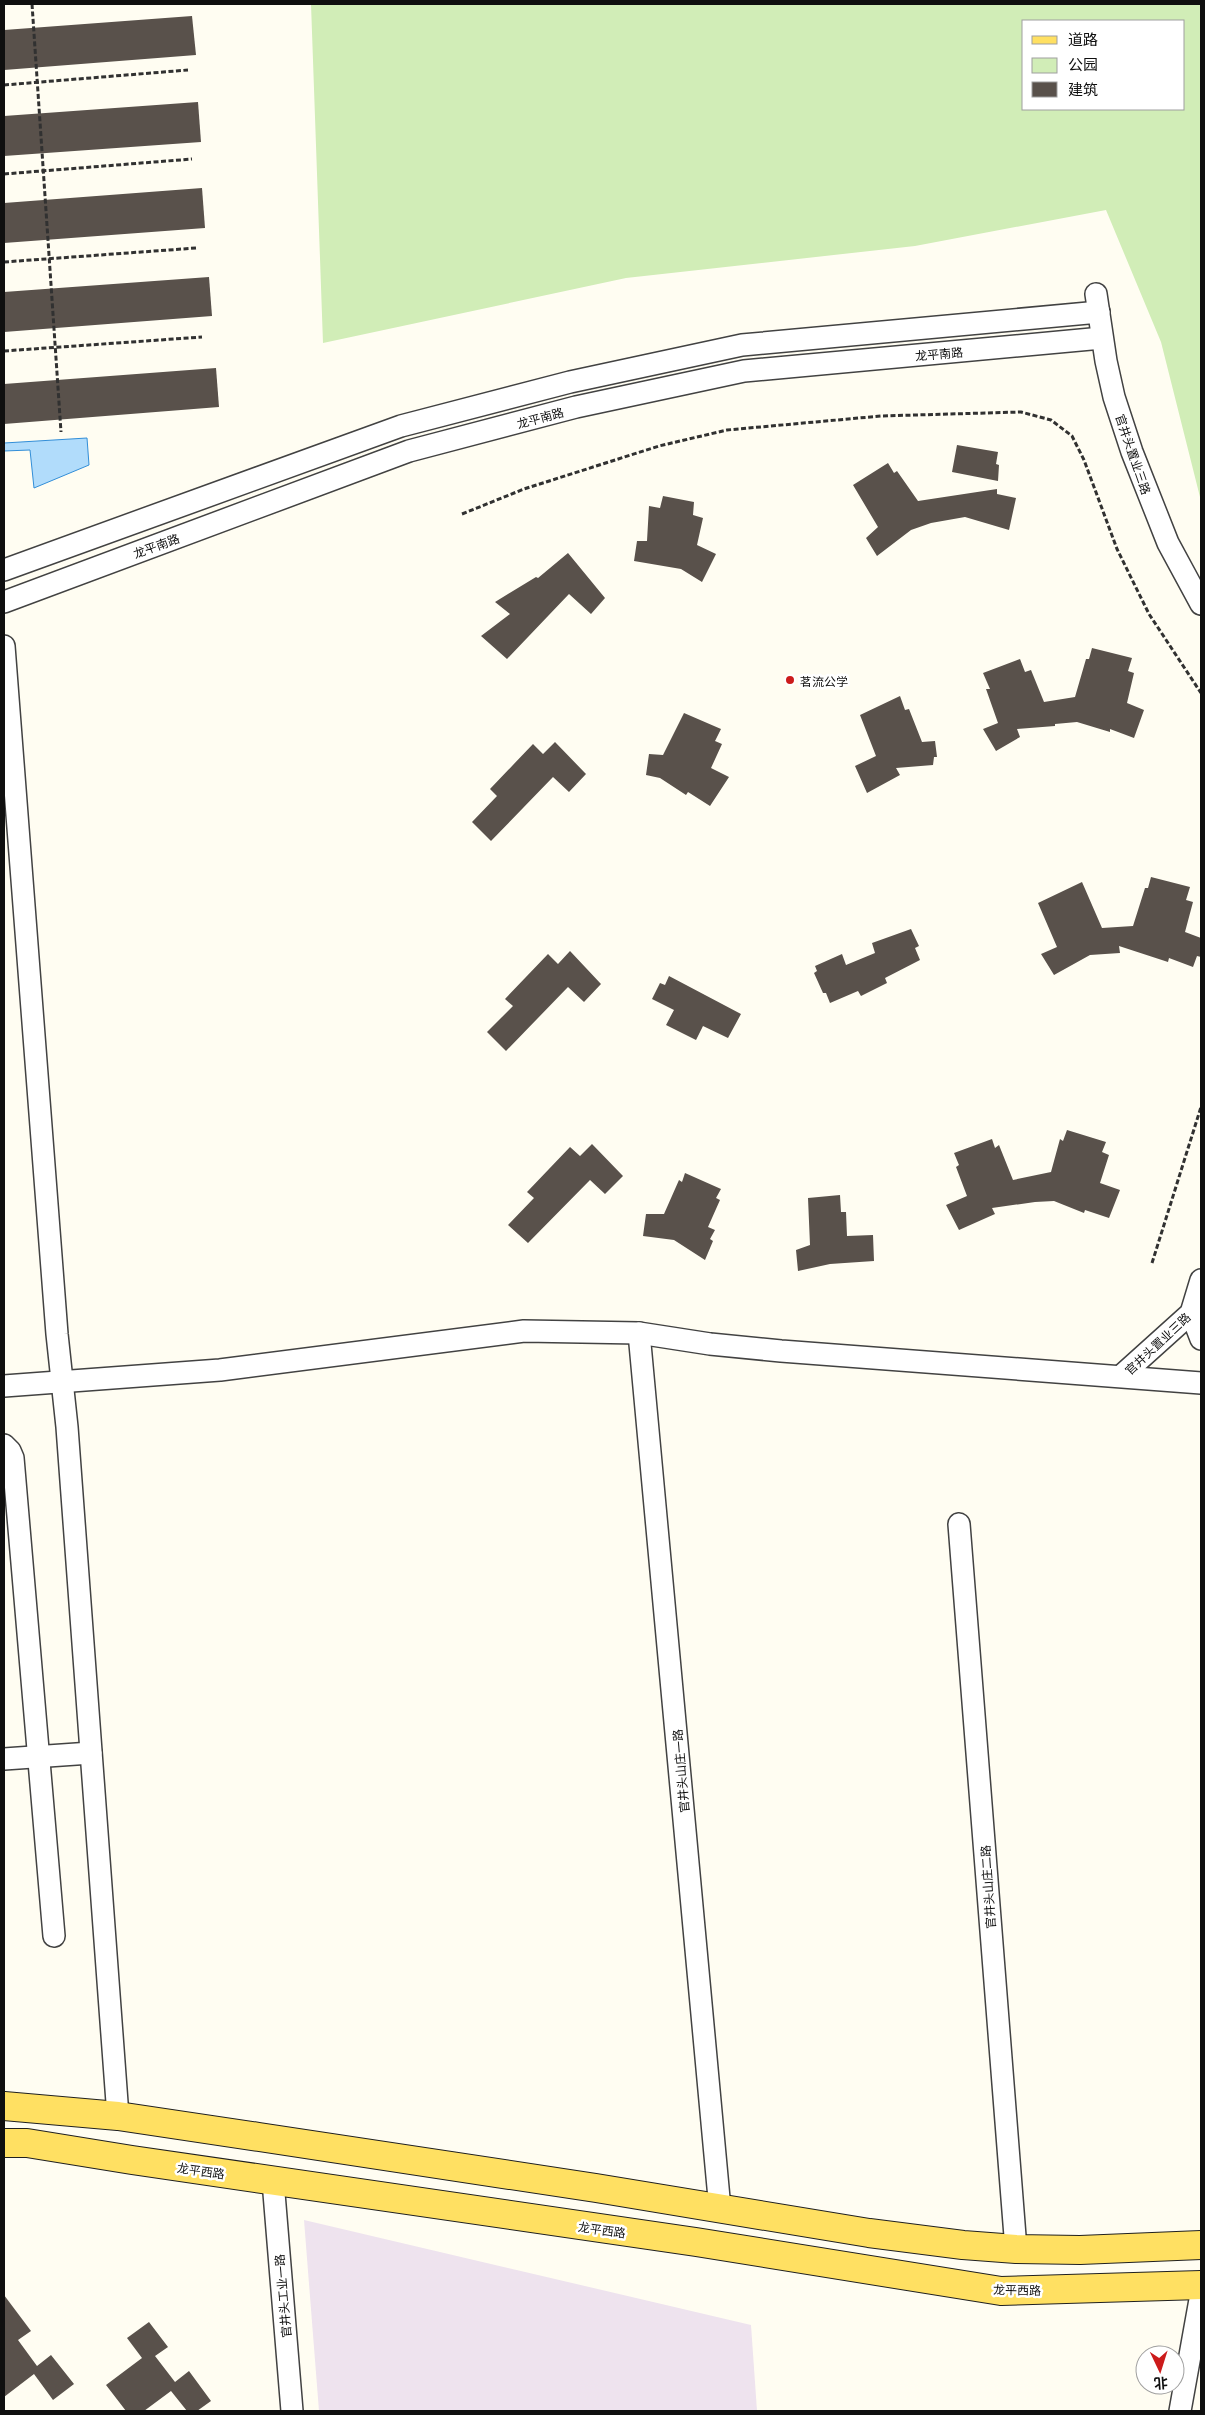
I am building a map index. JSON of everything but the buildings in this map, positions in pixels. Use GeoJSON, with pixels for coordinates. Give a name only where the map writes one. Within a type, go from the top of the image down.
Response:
{"type":"FeatureCollection","features":[{"type":"Feature","properties":{"kind":"main road"},"geometry":{"type":"LineString","coordinates":[[4,2106],[118,2116],[596,2188],[869,2233],[1016,2249],[1139,2249],[1201,2245]]}},
{"type":"Feature","properties":{"kind":"main road","name":"龙平西路"},"geometry":{"type":"LineString","coordinates":[[4,2143],[27,2143],[273,2181],[696,2242],[1001,2291],[1201,2285]]}},
{"type":"Feature","properties":{"kind":"street","name":"官井头置业三路"},"geometry":{"type":"LineString","coordinates":[[4,570],[401,426],[570,382],[742,345],[1098,303],[1102,338],[1114,397],[1148,496],[1168,543],[1201,604]]}},
{"type":"Feature","properties":{"kind":"street","name":"龙平南路"},"geometry":{"type":"LineString","coordinates":[[4,602],[409,451],[576,407],[744,371],[1102,338]]}},
{"type":"Feature","properties":{"kind":"street"},"geometry":{"type":"LineString","coordinates":[[4,646],[56,1324],[63,1382],[118,2116]]}},
{"type":"Feature","properties":{"kind":"street","name":"官井头置业三路"},"geometry":{"type":"LineString","coordinates":[[1122,1376],[1190,1313],[1201,1280]]}},
{"type":"Feature","properties":{"kind":"street"},"geometry":{"type":"LineString","coordinates":[[1190,1313],[1201,1338]]}},
{"type":"Feature","properties":{"kind":"street"},"geometry":{"type":"LineString","coordinates":[[4,1386],[220,1370],[524,1331],[639,1333],[710,1344],[780,1351],[1201,1383]]}},
{"type":"Feature","properties":{"kind":"street","name":"官井头山庄一路"},"geometry":{"type":"LineString","coordinates":[[639,1333],[720,2209]]}},
{"type":"Feature","properties":{"kind":"street"},"geometry":{"type":"LineString","coordinates":[[4,1445],[10,1451],[13,1458],[54,1936]]}},
{"type":"Feature","properties":{"kind":"street","name":"官井头山庄二路"},"geometry":{"type":"LineString","coordinates":[[959,1524],[1016,2249]]}},
{"type":"Feature","properties":{"kind":"street"},"geometry":{"type":"LineString","coordinates":[[4,1760],[91,1753]]}},
{"type":"Feature","properties":{"kind":"street","name":"官井头工业一路"},"geometry":{"type":"LineString","coordinates":[[273,2181],[292,2411]]}},
{"type":"Feature","properties":{"kind":"street"},"geometry":{"type":"LineString","coordinates":[[1180,2411],[1201,2294]]}},
{"type":"Feature","properties":{"kind":"path"},"geometry":{"type":"LineString","coordinates":[[32,4],[61,432]]}},
{"type":"Feature","properties":{"kind":"path"},"geometry":{"type":"LineString","coordinates":[[4,85],[188,70]]}},
{"type":"Feature","properties":{"kind":"path"},"geometry":{"type":"LineString","coordinates":[[4,174],[192,158]]}},
{"type":"Feature","properties":{"kind":"path"},"geometry":{"type":"LineString","coordinates":[[4,262],[196,248]]}},
{"type":"Feature","properties":{"kind":"path"},"geometry":{"type":"LineString","coordinates":[[4,351],[202,337]]}},
{"type":"Feature","properties":{"kind":"path"},"geometry":{"type":"LineString","coordinates":[[462,514],[524,489],[659,446],[727,430],[881,416],[1021,412],[1051,420],[1072,436],[1087,468],[1117,549],[1149,614],[1201,693]]}},
{"type":"Feature","properties":{"kind":"path"},"geometry":{"type":"LineString","coordinates":[[1152,1263],[1201,1107]]}},
{"type":"Feature","properties":{"kind":"shaded area"},"geometry":{"type":"Polygon","coordinates":[[[304,2220],[751,2325],[757,2411],[319,2411],[304,2220]]]}},
{"type":"Feature","properties":{"kind":"green space"},"geometry":{"type":"Polygon","coordinates":[[[311,4],[1201,4],[1201,501],[1161,342],[1106,210],[915,246],[626,278],[323,343],[311,4]]]}},
{"type":"Feature","properties":{"kind":"water"},"geometry":{"type":"Polygon","coordinates":[[[87,438],[89,465],[34,488],[30,450],[4,451],[4,443],[87,438]]]}},
{"type":"Feature","properties":{"kind":"place","name":"茗流公学"},"geometry":{"type":"Point","coordinates":[790,680]}}]}
